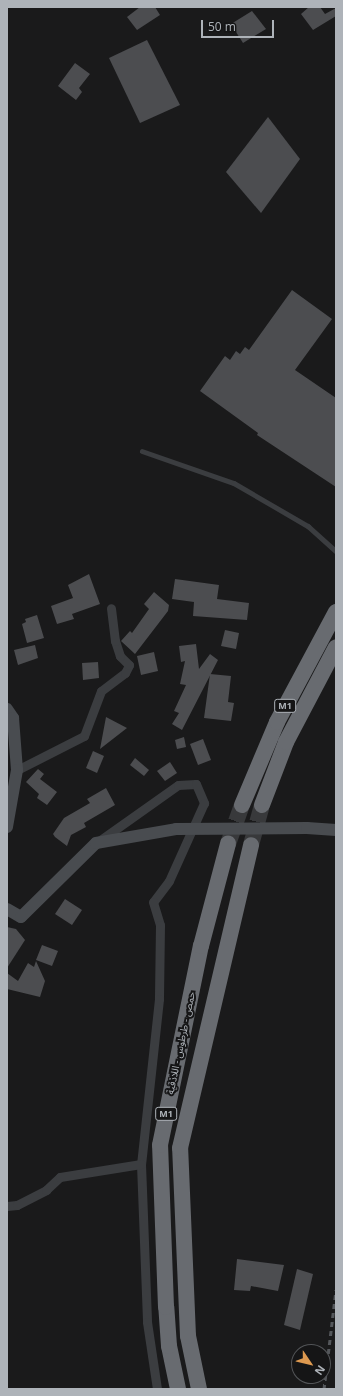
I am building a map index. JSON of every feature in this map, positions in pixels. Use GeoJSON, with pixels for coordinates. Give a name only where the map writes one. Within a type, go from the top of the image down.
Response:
{"type":"FeatureCollection","features":[{"type":"Feature","properties":{"kind":"highway","name":"M1"},"geometry":{"type":"LineString","coordinates":[[242,805],[277,722],[336,612]]}},
{"type":"Feature","properties":{"kind":"highway","name":"M1"},"geometry":{"type":"LineString","coordinates":[[262,805],[286,742],[336,647]]}},
{"type":"Feature","properties":{"kind":"highway","name":"حمص - طرطوس - اللاذقية"},"geometry":{"type":"LineString","coordinates":[[178,1389],[169,1346],[166,1308],[160,1145],[201,946],[228,844]]}},
{"type":"Feature","properties":{"kind":"highway","name":"M1"},"geometry":{"type":"LineString","coordinates":[[199,1389],[188,1336],[180,1148],[251,845]]}},
{"type":"Feature","properties":{"kind":"main road"},"geometry":{"type":"LineString","coordinates":[[7,709],[13,718],[17,770],[7,827]]}},
{"type":"Feature","properties":{"kind":"main road"},"geometry":{"type":"LineString","coordinates":[[7,909],[21,917],[96,843],[176,829],[307,828],[336,830]]}},
{"type":"Feature","properties":{"kind":"street"},"geometry":{"type":"LineString","coordinates":[[17,770],[84,736],[101,691],[125,673],[129,665],[120,656],[115,641],[111,608]]}},
{"type":"Feature","properties":{"kind":"street"},"geometry":{"type":"LineString","coordinates":[[96,843],[178,785],[196,784],[204,803],[169,881],[153,902],[160,924],[159,999],[141,1164],[146,1322],[157,1389]]}},
{"type":"Feature","properties":{"kind":"street"},"geometry":{"type":"LineString","coordinates":[[7,1206],[17,1205],[60,1177],[141,1164]]}},
{"type":"Feature","properties":{"kind":"lane"},"geometry":{"type":"LineString","coordinates":[[142,451],[234,483],[308,526],[336,551]]}},
{"type":"Feature","properties":{"kind":"building"},"geometry":{"type":"Polygon","coordinates":[[[140,7],[155,7],[160,15],[137,30],[127,17],[140,7]]]}},
{"type":"Feature","properties":{"kind":"building"},"geometry":{"type":"Polygon","coordinates":[[[309,7],[320,7],[325,14],[336,8],[336,16],[313,30],[301,14],[309,7]]]}},
{"type":"Feature","properties":{"kind":"building"},"geometry":{"type":"Polygon","coordinates":[[[252,11],[266,29],[243,43],[231,24],[252,11]]]}},
{"type":"Feature","properties":{"kind":"building"},"geometry":{"type":"Polygon","coordinates":[[[147,40],[180,105],[140,123],[109,58],[147,40]]]}},
{"type":"Feature","properties":{"kind":"building"},"geometry":{"type":"Polygon","coordinates":[[[75,63],[90,74],[79,88],[82,92],[76,100],[58,86],[75,63]]]}},
{"type":"Feature","properties":{"kind":"building"},"geometry":{"type":"Polygon","coordinates":[[[268,117],[300,159],[261,213],[226,172],[268,117]]]}},
{"type":"Feature","properties":{"kind":"building"},"geometry":{"type":"Polygon","coordinates":[[[292,290],[332,319],[295,370],[336,398],[336,487],[257,435],[258,433],[200,391],[225,356],[230,360],[236,351],[240,354],[245,347],[249,350],[292,290]]]}},
{"type":"Feature","properties":{"kind":"building"},"geometry":{"type":"Polygon","coordinates":[[[89,574],[100,604],[72,614],[74,619],[57,624],[51,606],[73,598],[68,585],[89,574]]]}},
{"type":"Feature","properties":{"kind":"building"},"geometry":{"type":"Polygon","coordinates":[[[175,579],[219,585],[217,599],[249,603],[247,620],[193,616],[194,602],[172,599],[175,579]]]}},
{"type":"Feature","properties":{"kind":"building"},"geometry":{"type":"Polygon","coordinates":[[[154,592],[169,605],[168,611],[135,654],[121,641],[130,631],[132,633],[149,609],[144,604],[154,592]]]}},
{"type":"Feature","properties":{"kind":"building"},"geometry":{"type":"Polygon","coordinates":[[[37,615],[44,638],[27,643],[22,624],[26,622],[25,619],[37,615]]]}},
{"type":"Feature","properties":{"kind":"building"},"geometry":{"type":"Polygon","coordinates":[[[225,630],[239,633],[236,649],[221,646],[225,630]]]}},
{"type":"Feature","properties":{"kind":"building"},"geometry":{"type":"Polygon","coordinates":[[[196,644],[199,669],[210,654],[218,660],[182,730],[172,724],[179,713],[174,711],[186,685],[180,684],[185,661],[181,662],[179,646],[196,644]]]}},
{"type":"Feature","properties":{"kind":"building"},"geometry":{"type":"Polygon","coordinates":[[[35,645],[38,658],[18,665],[14,650],[35,645]]]}},
{"type":"Feature","properties":{"kind":"building"},"geometry":{"type":"Polygon","coordinates":[[[154,652],[158,671],[141,675],[137,656],[154,652]]]}},
{"type":"Feature","properties":{"kind":"building"},"geometry":{"type":"Polygon","coordinates":[[[98,662],[99,678],[83,680],[82,663],[98,662]]]}},
{"type":"Feature","properties":{"kind":"building"},"geometry":{"type":"Polygon","coordinates":[[[210,674],[231,676],[228,702],[234,703],[231,721],[204,718],[210,674]]]}},
{"type":"Feature","properties":{"kind":"building"},"geometry":{"type":"Polygon","coordinates":[[[106,717],[127,728],[100,749],[106,717]]]}},
{"type":"Feature","properties":{"kind":"building"},"geometry":{"type":"Polygon","coordinates":[[[184,737],[186,747],[177,749],[175,740],[184,737]]]}},
{"type":"Feature","properties":{"kind":"building"},"geometry":{"type":"Polygon","coordinates":[[[203,739],[211,760],[198,765],[190,744],[203,739]]]}},
{"type":"Feature","properties":{"kind":"building"},"geometry":{"type":"Polygon","coordinates":[[[93,751],[104,756],[97,773],[86,768],[93,751]]]}},
{"type":"Feature","properties":{"kind":"building"},"geometry":{"type":"Polygon","coordinates":[[[135,758],[149,770],[144,776],[130,765],[135,758]]]}},
{"type":"Feature","properties":{"kind":"building"},"geometry":{"type":"Polygon","coordinates":[[[170,762],[177,773],[165,781],[157,771],[170,762]]]}},
{"type":"Feature","properties":{"kind":"building"},"geometry":{"type":"Polygon","coordinates":[[[38,769],[44,774],[40,779],[57,792],[47,805],[37,798],[39,794],[26,782],[38,769]]]}},
{"type":"Feature","properties":{"kind":"building"},"geometry":{"type":"Polygon","coordinates":[[[106,788],[115,805],[84,823],[86,827],[71,835],[67,846],[55,837],[53,834],[64,818],[90,803],[87,799],[106,788]]]}},
{"type":"Feature","properties":{"kind":"building"},"geometry":{"type":"Polygon","coordinates":[[[65,899],[82,910],[72,925],[55,914],[65,899]]]}},
{"type":"Feature","properties":{"kind":"building"},"geometry":{"type":"Polygon","coordinates":[[[7,927],[16,929],[25,940],[7,968],[7,927]]]}},
{"type":"Feature","properties":{"kind":"building"},"geometry":{"type":"Polygon","coordinates":[[[42,945],[58,951],[52,966],[36,960],[42,945]]]}},
{"type":"Feature","properties":{"kind":"building"},"geometry":{"type":"Polygon","coordinates":[[[36,961],[45,981],[40,997],[7,989],[7,973],[18,981],[28,963],[34,967],[36,961]]]}},
{"type":"Feature","properties":{"kind":"building"},"geometry":{"type":"Polygon","coordinates":[[[237,1259],[284,1265],[278,1291],[251,1286],[250,1291],[234,1290],[237,1259]]]}},
{"type":"Feature","properties":{"kind":"building"},"geometry":{"type":"Polygon","coordinates":[[[297,1269],[313,1274],[300,1330],[284,1325],[297,1269]]]}},
{"type":"Feature","properties":{"kind":"tunnel"},"geometry":{"type":"LineString","coordinates":[[228,844],[242,805]]}},
{"type":"Feature","properties":{"kind":"tunnel"},"geometry":{"type":"LineString","coordinates":[[251,845],[262,805]]}},
{"type":"Feature","properties":{"kind":"railway"},"geometry":{"type":"LineString","coordinates":[[324,1389],[336,1290]]}}]}
